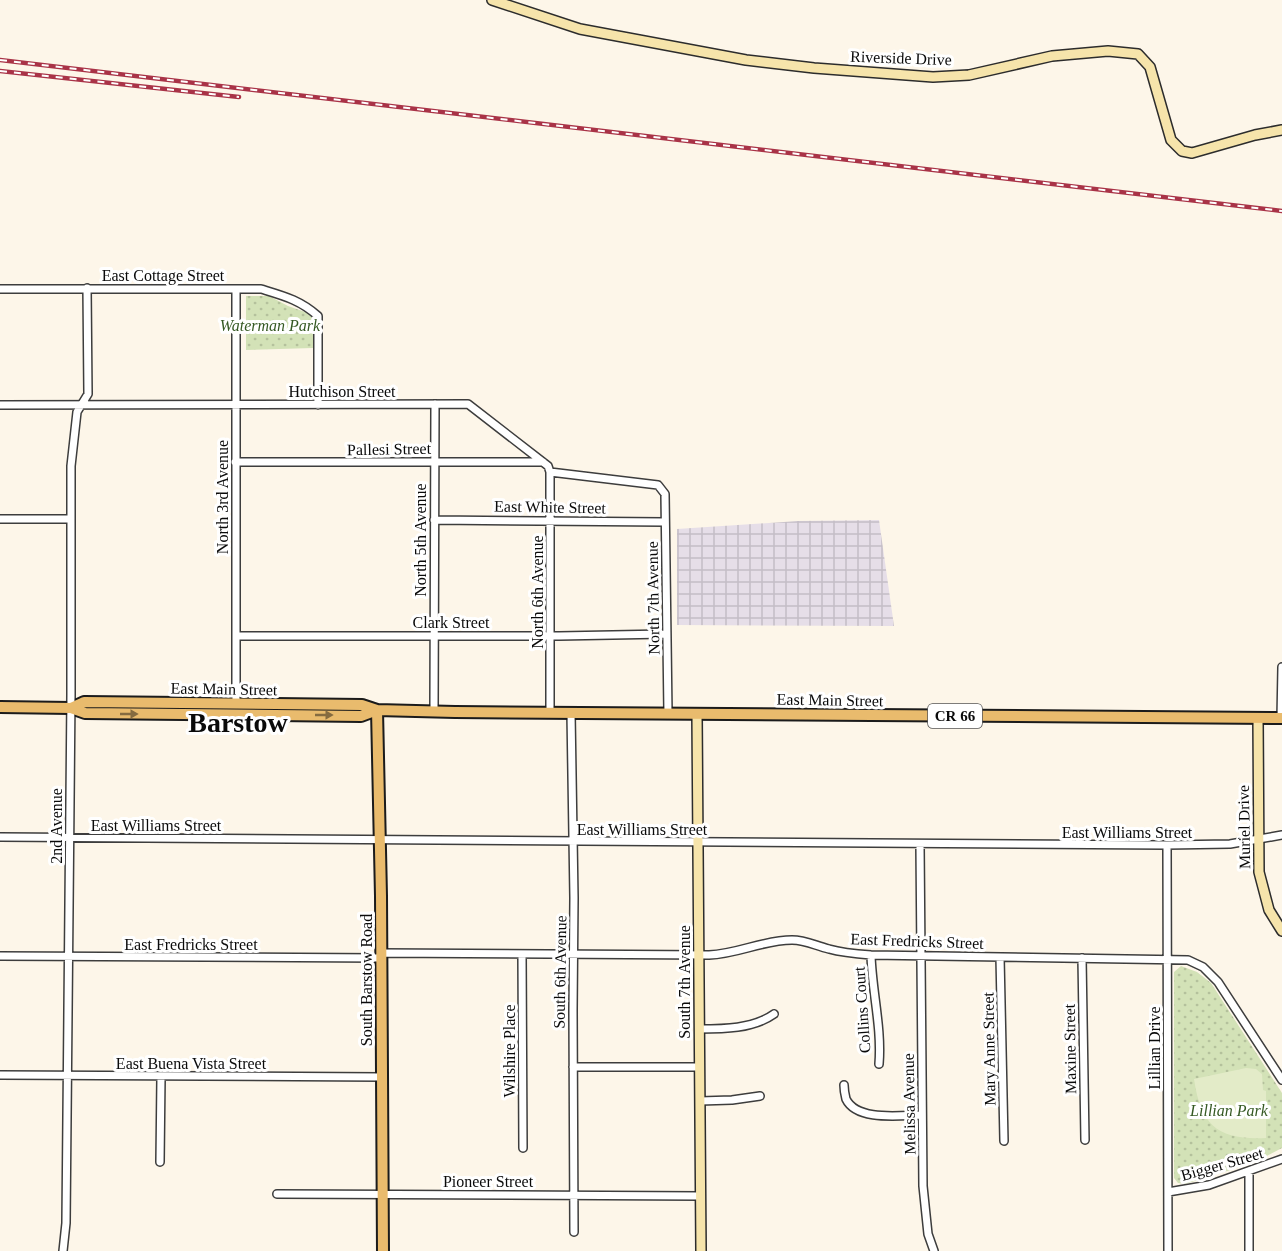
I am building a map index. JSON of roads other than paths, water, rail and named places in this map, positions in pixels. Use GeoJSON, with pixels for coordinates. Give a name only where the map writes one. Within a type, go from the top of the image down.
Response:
{"type":"FeatureCollection","features":[{"type":"Feature","properties":{"kind":"main road","name":"East Main Street"},"geometry":{"type":"LineString","coordinates":[[71,708],[84,702],[362,705],[377,710],[571,713],[1281,718]]}},
{"type":"Feature","properties":{"kind":"main road","name":"East Main Street"},"geometry":{"type":"LineString","coordinates":[[0,707],[71,708],[85,713],[361,716],[377,710]]}},
{"type":"Feature","properties":{"kind":"main road","name":"South Barstow Road"},"geometry":{"type":"LineString","coordinates":[[377,710],[382,1251]]}},
{"type":"Feature","properties":{"kind":"street","name":"Riverside Drive"},"geometry":{"type":"LineString","coordinates":[[492,0],[580,29],[746,60],[814,68],[933,77],[969,75],[1064,55],[1108,51],[1138,54],[1150,67],[1171,140],[1182,152],[1192,153],[1255,135],[1282,130]]}},
{"type":"Feature","properties":{"kind":"street","name":"2nd Avenue"},"geometry":{"type":"LineString","coordinates":[[63,1251],[66,1223],[69,957],[71,466],[76,412],[88,394],[87,288]]}},
{"type":"Feature","properties":{"kind":"street","name":"East Cottage Street"},"geometry":{"type":"LineString","coordinates":[[0,289],[261,289],[287,297],[305,304],[318,316],[318,405]]}},
{"type":"Feature","properties":{"kind":"street","name":"North 3rd Avenue"},"geometry":{"type":"LineString","coordinates":[[236,289],[236,704]]}},
{"type":"Feature","properties":{"kind":"street","name":"Hutchison Street"},"geometry":{"type":"LineString","coordinates":[[0,405],[468,404],[548,466],[550,472]]}},
{"type":"Feature","properties":{"kind":"street","name":"North 5th Avenue"},"geometry":{"type":"LineString","coordinates":[[434,711],[435,405]]}},
{"type":"Feature","properties":{"kind":"street","name":"Pallesi Street"},"geometry":{"type":"LineString","coordinates":[[235,462],[543,462]]}},
{"type":"Feature","properties":{"kind":"street","name":"North 7th Avenue"},"geometry":{"type":"LineString","coordinates":[[550,472],[658,485],[665,494],[668,713]]}},
{"type":"Feature","properties":{"kind":"street","name":"North 6th Avenue"},"geometry":{"type":"LineString","coordinates":[[550,472],[550,712]]}},
{"type":"Feature","properties":{"kind":"street"},"geometry":{"type":"LineString","coordinates":[[0,519],[71,519]]}},
{"type":"Feature","properties":{"kind":"street","name":"East White Street"},"geometry":{"type":"LineString","coordinates":[[434,520],[665,522]]}},
{"type":"Feature","properties":{"kind":"street","name":"Clark Street"},"geometry":{"type":"LineString","coordinates":[[236,636],[666,634]]}},
{"type":"Feature","properties":{"kind":"street"},"geometry":{"type":"LineString","coordinates":[[1281,718],[1282,667]]}},
{"type":"Feature","properties":{"kind":"street","name":"South 6th Avenue"},"geometry":{"type":"LineString","coordinates":[[571,713],[574,842],[574,1232]]}},
{"type":"Feature","properties":{"kind":"street","name":"South 7th Avenue"},"geometry":{"type":"LineString","coordinates":[[698,714],[700,1251]]}},
{"type":"Feature","properties":{"kind":"street","name":"Muriel Drive"},"geometry":{"type":"LineString","coordinates":[[1258,718],[1259,872],[1269,910],[1282,931]]}},
{"type":"Feature","properties":{"kind":"street","name":"East Williams Street"},"geometry":{"type":"LineString","coordinates":[[0,837],[1167,845],[1222,844],[1282,835]]}},
{"type":"Feature","properties":{"kind":"street","name":"Melissa Avenue"},"geometry":{"type":"LineString","coordinates":[[921,845],[924,1211],[934,1251]]}},
{"type":"Feature","properties":{"kind":"street","name":"Lillian Drive"},"geometry":{"type":"LineString","coordinates":[[1167,845],[1168,1251]]}},
{"type":"Feature","properties":{"kind":"street","name":"East Fredricks Street"},"geometry":{"type":"LineString","coordinates":[[0,956],[699,955],[735,952],[769,942],[794,940],[806,941],[847,953],[871,955],[1188,960],[1203,967],[1218,982],[1282,1080]]}},
{"type":"Feature","properties":{"kind":"street","name":"Wilshire Place"},"geometry":{"type":"LineString","coordinates":[[522,954],[523,1148]]}},
{"type":"Feature","properties":{"kind":"street","name":"Collins Court"},"geometry":{"type":"LineString","coordinates":[[871,955],[872,985],[880,1049],[879,1064]]}},
{"type":"Feature","properties":{"kind":"street","name":"Mary Anne Street"},"geometry":{"type":"LineString","coordinates":[[1000,957],[1004,1141]]}},
{"type":"Feature","properties":{"kind":"street","name":"Maxine Street"},"geometry":{"type":"LineString","coordinates":[[1082,958],[1084,1140]]}},
{"type":"Feature","properties":{"kind":"street"},"geometry":{"type":"LineString","coordinates":[[699,1029],[738,1027],[767,1019],[774,1014]]}},
{"type":"Feature","properties":{"kind":"street"},"geometry":{"type":"LineString","coordinates":[[573,1067],[700,1067]]}},
{"type":"Feature","properties":{"kind":"street","name":"East Buena Vista Street"},"geometry":{"type":"LineString","coordinates":[[0,1075],[382,1077]]}},
{"type":"Feature","properties":{"kind":"street"},"geometry":{"type":"LineString","coordinates":[[160,1162],[161,1077]]}},
{"type":"Feature","properties":{"kind":"street"},"geometry":{"type":"LineString","coordinates":[[844,1085],[846,1099],[860,1112],[874,1115],[922,1115]]}},
{"type":"Feature","properties":{"kind":"street"},"geometry":{"type":"LineString","coordinates":[[700,1101],[760,1096]]}},
{"type":"Feature","properties":{"kind":"street","name":"Bigger Street"},"geometry":{"type":"LineString","coordinates":[[1168,1192],[1209,1185],[1282,1159]]}},
{"type":"Feature","properties":{"kind":"street"},"geometry":{"type":"LineString","coordinates":[[1249,1172],[1249,1251]]}},
{"type":"Feature","properties":{"kind":"street","name":"Pioneer Street"},"geometry":{"type":"LineString","coordinates":[[277,1194],[700,1196]]}},
{"type":"Feature","properties":{"kind":"railway"},"geometry":{"type":"LineString","coordinates":[[0,60],[1282,211]]}},
{"type":"Feature","properties":{"kind":"railway"},"geometry":{"type":"LineString","coordinates":[[0,71],[239,97]]}},
{"type":"Feature","properties":{"kind":"district","name":"Barstow"},"geometry":{"type":"Point","coordinates":[238,722]}},
{"type":"Feature","properties":{"kind":"park label","name":"Waterman Park"},"geometry":{"type":"Point","coordinates":[270,325]}},
{"type":"Feature","properties":{"kind":"park label","name":"Lillian Park"},"geometry":{"type":"Point","coordinates":[1229,1110]}}]}
